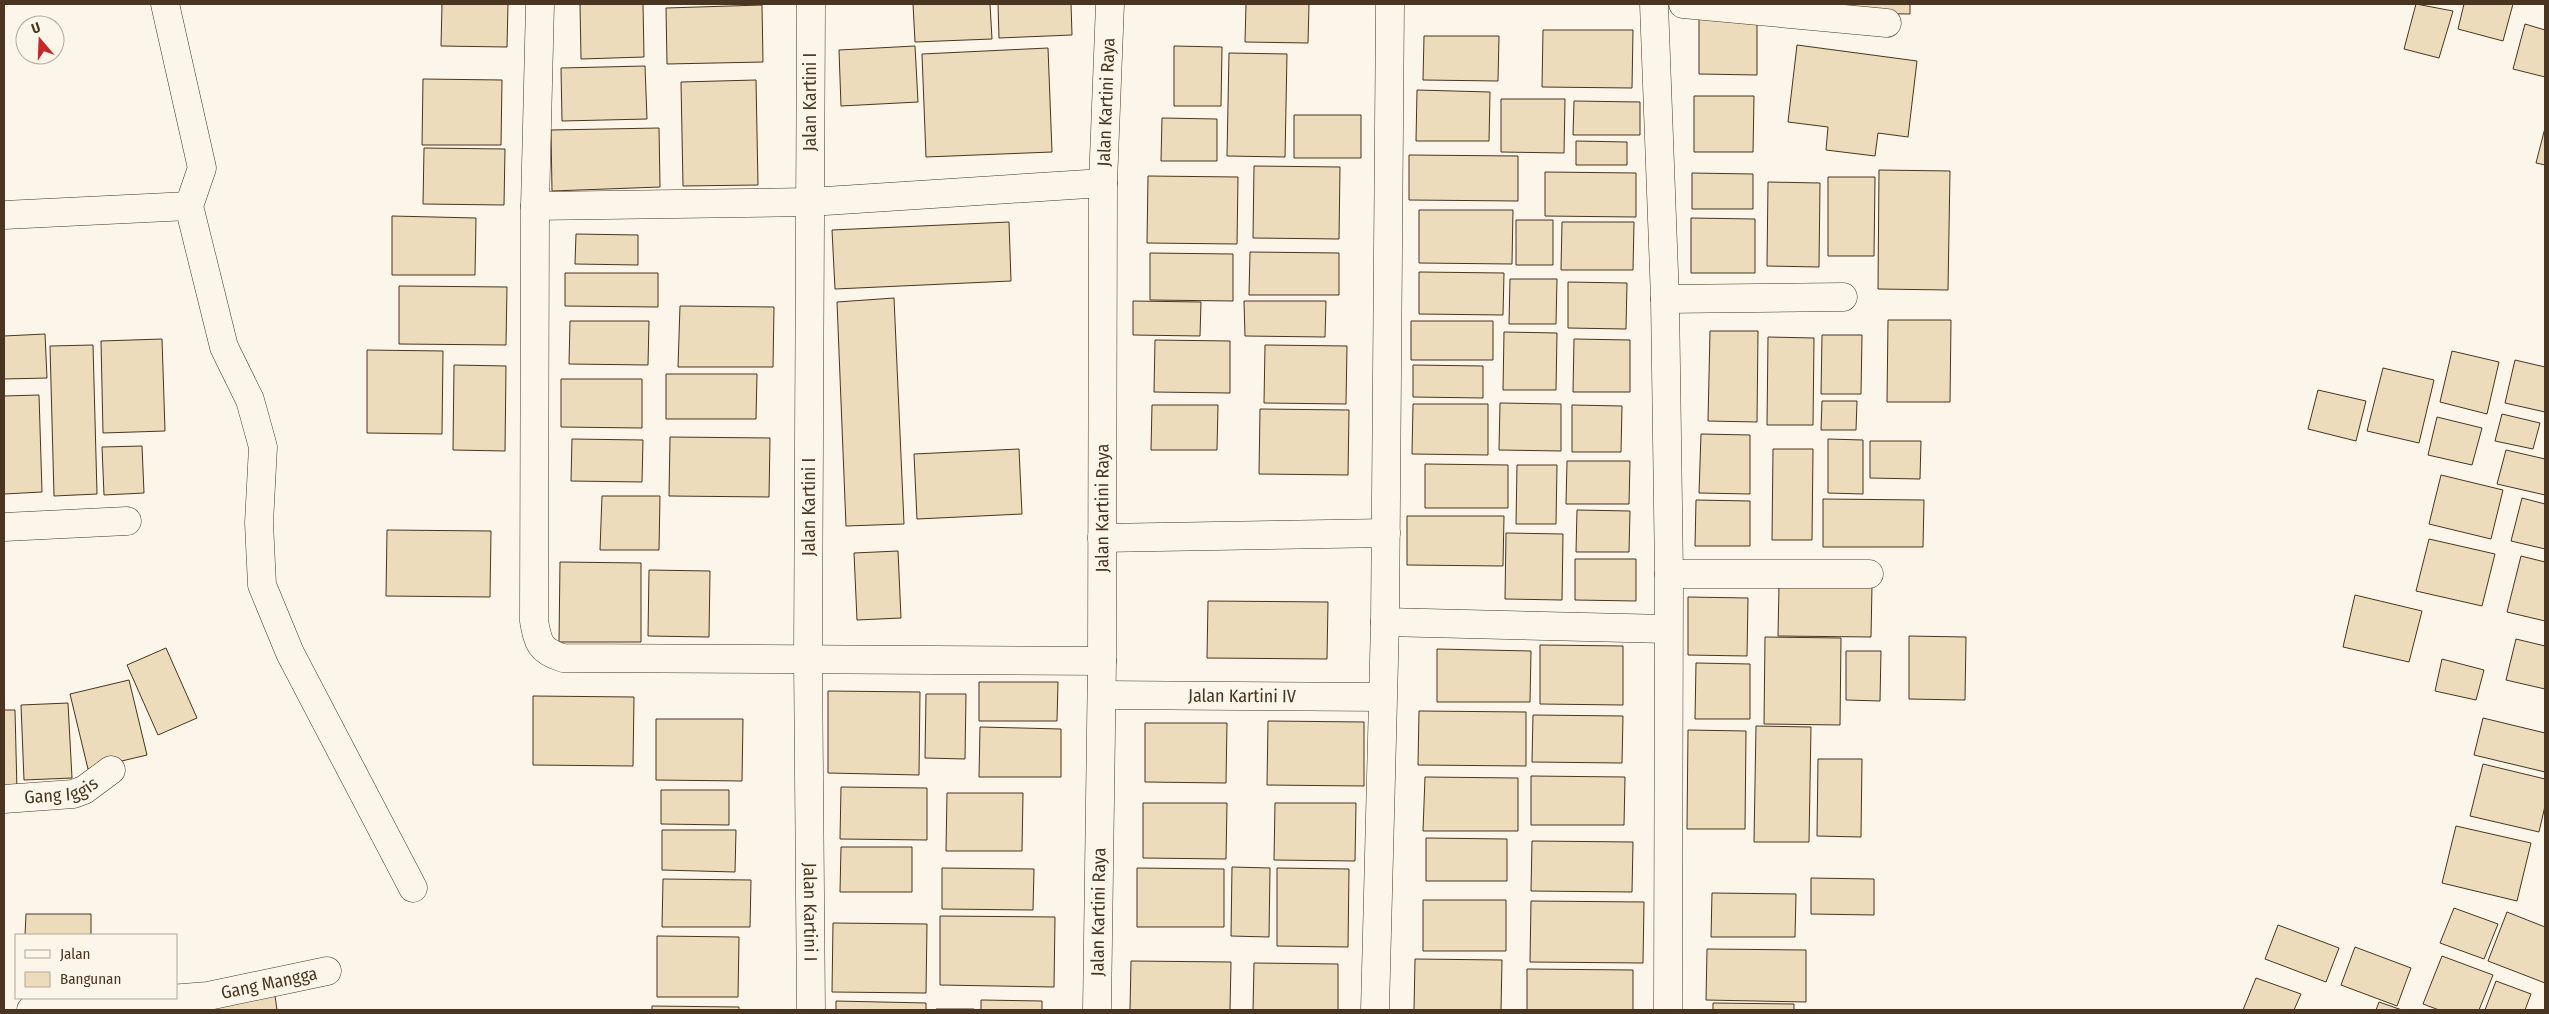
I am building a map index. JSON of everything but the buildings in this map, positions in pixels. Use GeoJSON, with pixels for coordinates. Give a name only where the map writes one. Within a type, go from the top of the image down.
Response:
{"type":"FeatureCollection","features":[{"type":"Feature","properties":{"kind":"street"},"geometry":{"type":"LineString","coordinates":[[165,4],[202,168],[189,206],[224,348],[250,400],[263,447],[259,523],[262,585],[290,653],[413,888]]}},
{"type":"Feature","properties":{"kind":"street"},"geometry":{"type":"LineString","coordinates":[[540,4],[535,206],[534,621],[541,646],[548,654],[563,658],[1102,661]]}},
{"type":"Feature","properties":{"kind":"street","name":"Jalan Kartini I"},"geometry":{"type":"LineString","coordinates":[[811,4],[808,659],[811,1010]]}},
{"type":"Feature","properties":{"kind":"street","name":"Jalan Kartini Raya"},"geometry":{"type":"LineString","coordinates":[[1097,1010],[1102,695],[1103,183],[1110,4]]}},
{"type":"Feature","properties":{"kind":"street"},"geometry":{"type":"LineString","coordinates":[[1375,1010],[1385,622],[1390,4]]}},
{"type":"Feature","properties":{"kind":"street"},"geometry":{"type":"LineString","coordinates":[[1654,4],[1665,299],[1669,574],[1667,629],[1668,1010]]}},
{"type":"Feature","properties":{"kind":"street"},"geometry":{"type":"LineString","coordinates":[[1683,4],[1887,23]]}},
{"type":"Feature","properties":{"kind":"street"},"geometry":{"type":"LineString","coordinates":[[535,206],[810,202],[1103,183]]}},
{"type":"Feature","properties":{"kind":"street"},"geometry":{"type":"LineString","coordinates":[[4,215],[189,206]]}},
{"type":"Feature","properties":{"kind":"street"},"geometry":{"type":"LineString","coordinates":[[1665,299],[1843,297]]}},
{"type":"Feature","properties":{"kind":"street"},"geometry":{"type":"LineString","coordinates":[[4,526],[128,521]]}},
{"type":"Feature","properties":{"kind":"street"},"geometry":{"type":"LineString","coordinates":[[1102,538],[1386,533]]}},
{"type":"Feature","properties":{"kind":"street"},"geometry":{"type":"LineString","coordinates":[[1669,574],[1869,574]]}},
{"type":"Feature","properties":{"kind":"street"},"geometry":{"type":"LineString","coordinates":[[1385,622],[1667,629]]}},
{"type":"Feature","properties":{"kind":"street","name":"Jalan Kartini IV"},"geometry":{"type":"LineString","coordinates":[[1102,695],[1382,698]]}},
{"type":"Feature","properties":{"kind":"street","name":"Gang Iggis"},"geometry":{"type":"LineString","coordinates":[[4,799],[74,794],[84,790],[111,770]]}},
{"type":"Feature","properties":{"kind":"street","name":"Gang Mangga"},"geometry":{"type":"LineString","coordinates":[[178,998],[208,996],[328,971]]}},
{"type":"Feature","properties":{"kind":"street","name":"Gang Mangga"},"geometry":{"type":"LineString","coordinates":[[31,1010],[170,999]]}}]}
